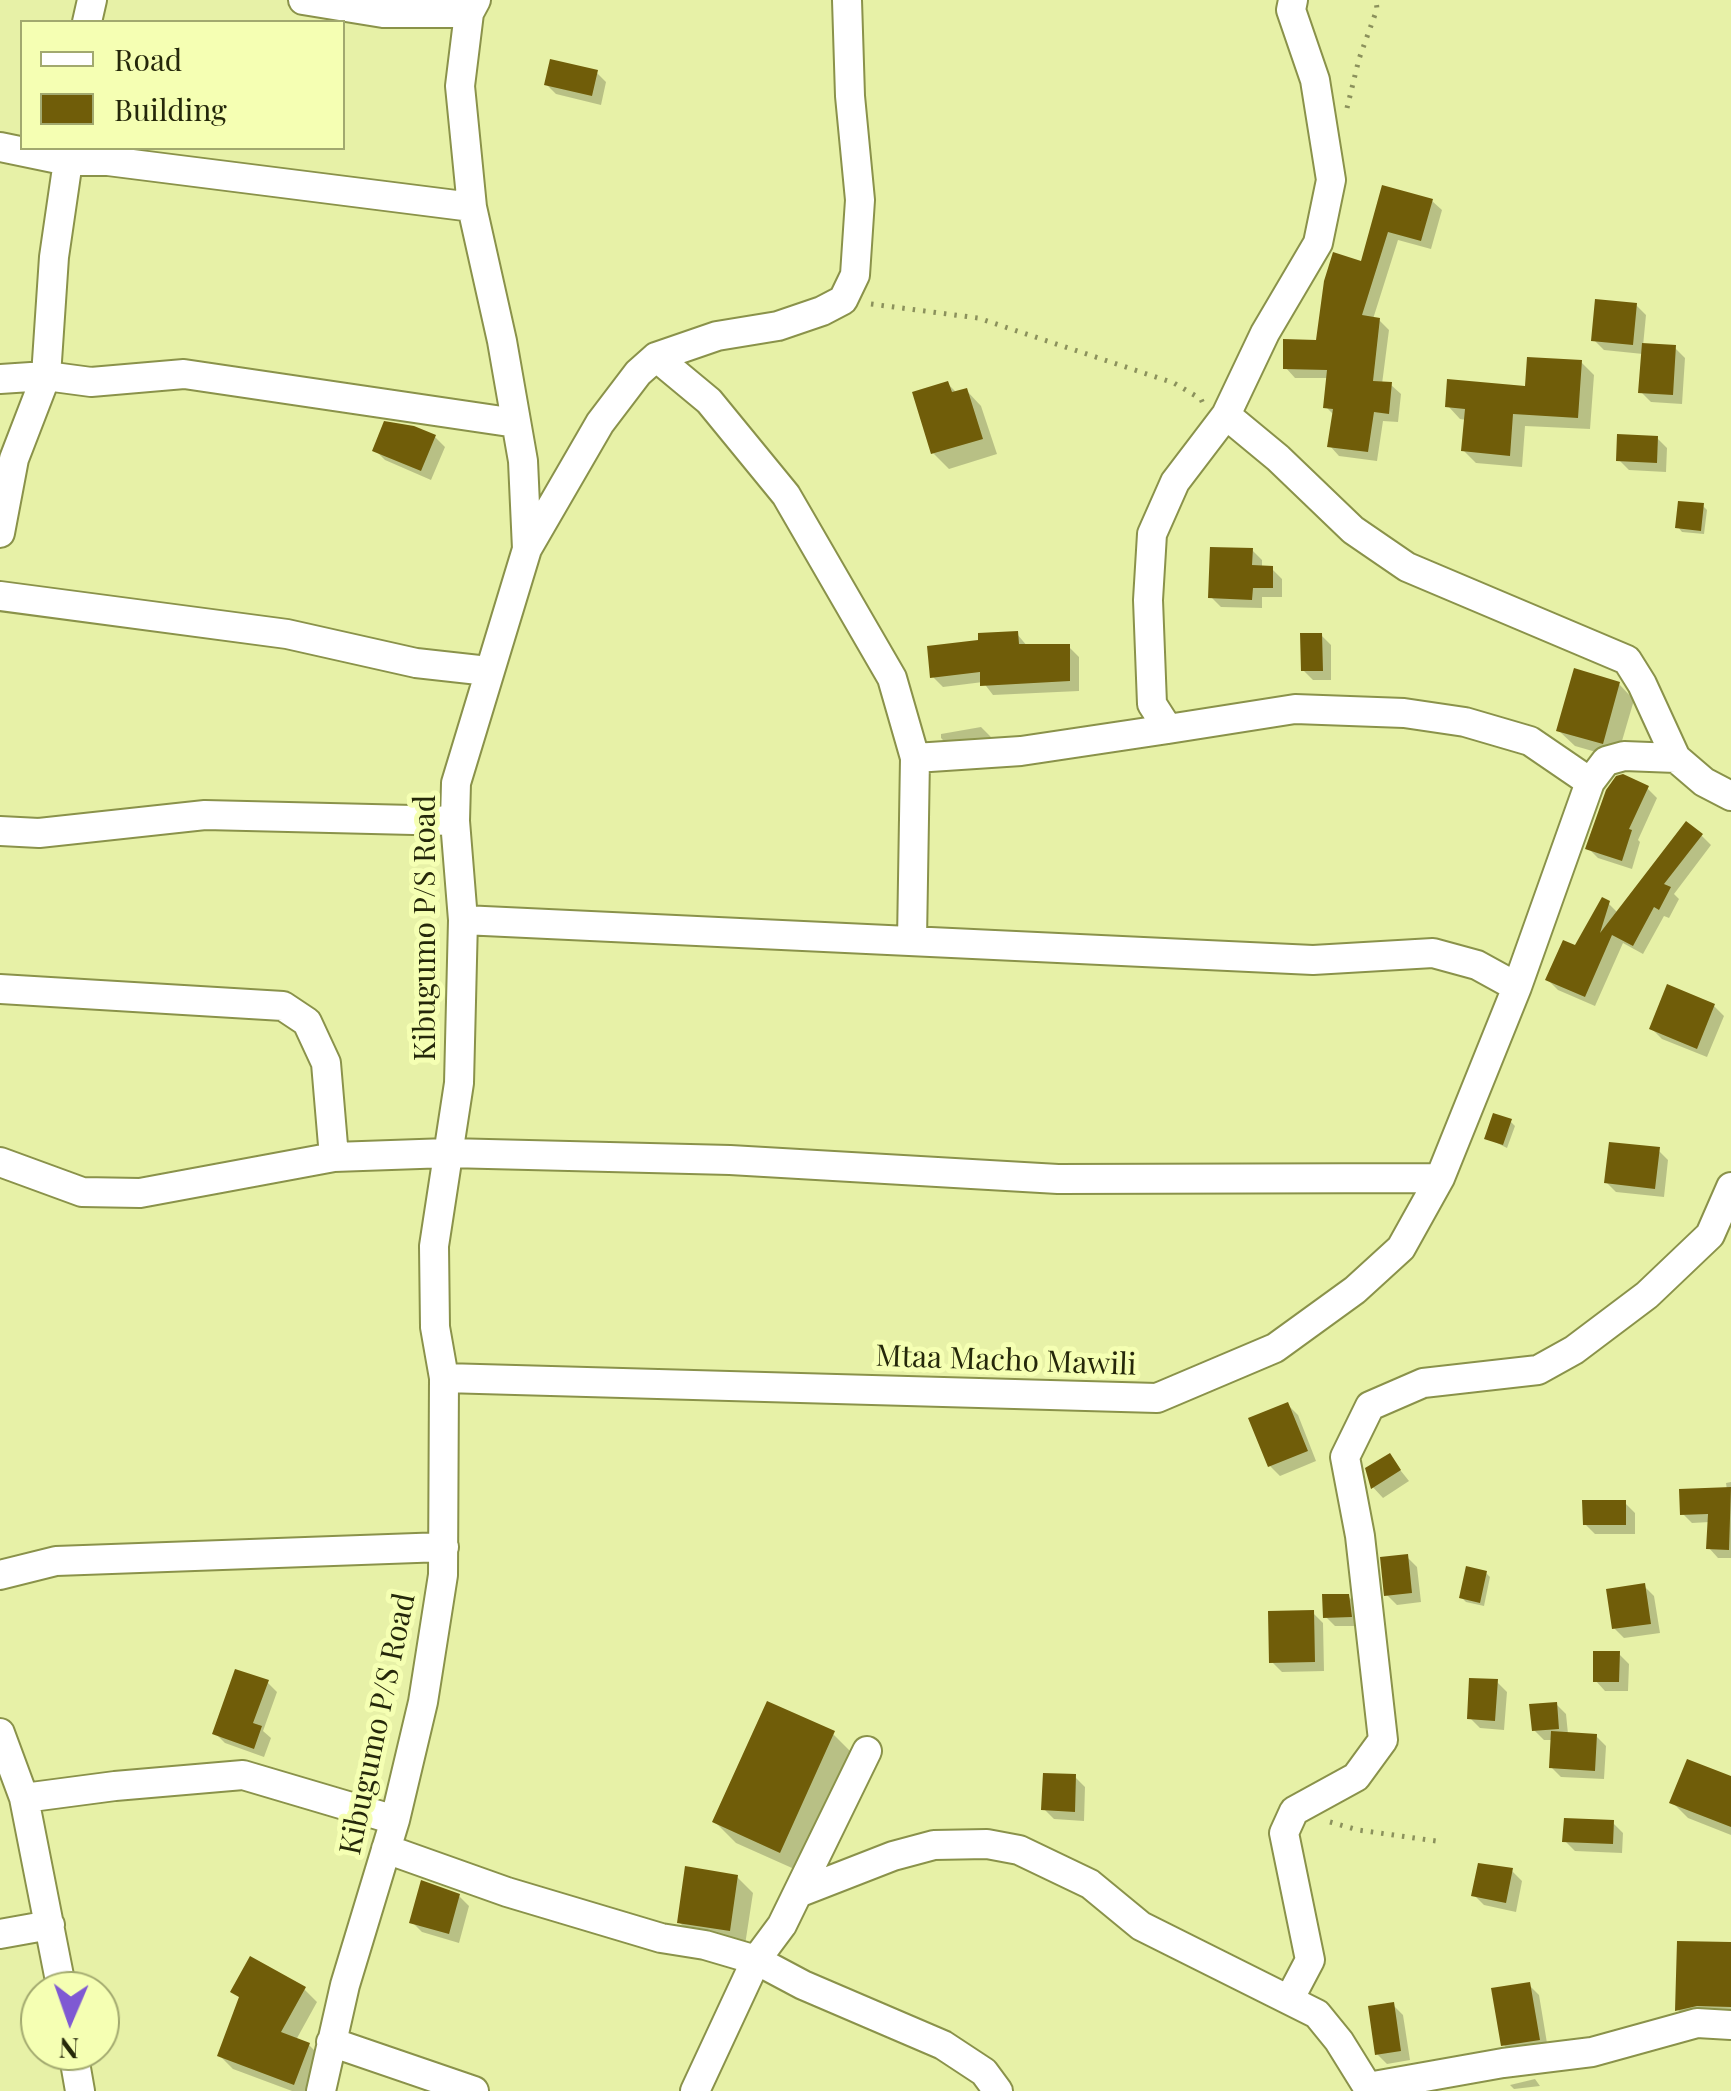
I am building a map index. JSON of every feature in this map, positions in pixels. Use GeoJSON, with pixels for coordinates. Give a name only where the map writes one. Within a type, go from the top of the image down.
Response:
{"type":"FeatureCollection","features":[{"type":"Feature","properties":{"kind":"street"},"geometry":{"type":"LineString","coordinates":[[303,0],[382,13],[473,6],[460,86],[472,207],[523,461],[527,549]]}},
{"type":"Feature","properties":{"kind":"street"},"geometry":{"type":"LineString","coordinates":[[843,300],[855,275],[860,200],[850,96],[847,0]]}},
{"type":"Feature","properties":{"kind":"street"},"geometry":{"type":"LineString","coordinates":[[1168,729],[1152,704],[1148,600],[1152,534],[1175,482],[1220,421],[1265,333],[1318,243],[1331,180],[1316,80],[1291,10],[1293,0]]}},
{"type":"Feature","properties":{"kind":"street"},"geometry":{"type":"LineString","coordinates":[[30,150],[472,207]]}},
{"type":"Feature","properties":{"kind":"street"},"geometry":{"type":"LineString","coordinates":[[0,534],[14,459],[46,376],[54,258],[69,154]]}},
{"type":"Feature","properties":{"kind":"street","name":"Kibugumo P/S Road"},"geometry":{"type":"LineString","coordinates":[[321,2091],[345,1985],[394,1820],[426,1683],[444,1576],[444,1378],[435,1327],[434,1246],[459,1083],[463,920],[456,783],[488,670],[527,549],[600,423],[638,373],[656,357],[718,336],[778,326],[843,300]]}},
{"type":"Feature","properties":{"kind":"street"},"geometry":{"type":"LineString","coordinates":[[656,357],[709,401],[786,495],[892,678],[915,758],[912,940]]}},
{"type":"Feature","properties":{"kind":"street"},"geometry":{"type":"LineString","coordinates":[[0,379],[46,376],[91,382],[184,374],[516,423]]}},
{"type":"Feature","properties":{"kind":"street"},"geometry":{"type":"LineString","coordinates":[[1220,421],[1354,530],[1407,567],[1627,660],[1676,758],[1704,782],[1731,796]]}},
{"type":"Feature","properties":{"kind":"street"},"geometry":{"type":"LineString","coordinates":[[0,596],[286,634],[416,664],[488,670]]}},
{"type":"Feature","properties":{"kind":"street"},"geometry":{"type":"LineString","coordinates":[[915,758],[1021,751],[1295,709],[1404,713],[1466,722],[1530,740],[1590,782],[1606,761],[1624,756],[1676,758]]}},
{"type":"Feature","properties":{"kind":"street","name":"Mtaa Macho Mawili"},"geometry":{"type":"LineString","coordinates":[[444,1378],[1156,1398],[1274,1348],[1356,1290],[1401,1248],[1440,1178],[1517,987],[1590,782]]}},
{"type":"Feature","properties":{"kind":"street"},"geometry":{"type":"LineString","coordinates":[[0,831],[39,832],[205,815],[455,820]]}},
{"type":"Feature","properties":{"kind":"street"},"geometry":{"type":"LineString","coordinates":[[463,920],[1313,960],[1433,953],[1477,964],[1517,987]]}},
{"type":"Feature","properties":{"kind":"street"},"geometry":{"type":"LineString","coordinates":[[0,988],[283,1006],[307,1022],[326,1063],[334,1157]]}},
{"type":"Feature","properties":{"kind":"street"},"geometry":{"type":"LineString","coordinates":[[0,1162],[82,1192],[140,1193],[334,1157],[448,1153],[730,1160],[1058,1179],[1440,1178]]}},
{"type":"Feature","properties":{"kind":"street"},"geometry":{"type":"LineString","coordinates":[[1290,1998],[1310,1960],[1284,1833],[1294,1811],[1356,1778],[1383,1740],[1360,1536],[1345,1457],[1370,1406],[1423,1384],[1538,1370],[1574,1350],[1647,1295],[1720,1232],[1731,1188]]}},
{"type":"Feature","properties":{"kind":"street"},"geometry":{"type":"LineString","coordinates":[[0,1575],[56,1561],[444,1547]]}},
{"type":"Feature","properties":{"kind":"street"},"geometry":{"type":"LineString","coordinates":[[0,1733],[24,1798],[58,1971]]}},
{"type":"Feature","properties":{"kind":"street"},"geometry":{"type":"LineString","coordinates":[[695,2091],[756,1960],[782,1925],[867,1751]]}},
{"type":"Feature","properties":{"kind":"street"},"geometry":{"type":"LineString","coordinates":[[24,1798],[244,1776],[394,1820]]}},
{"type":"Feature","properties":{"kind":"street"},"geometry":{"type":"LineString","coordinates":[[798,1893],[893,1856],[934,1845],[988,1844],[1019,1850],[1090,1884],[1141,1926],[1317,2014],[1369,2089],[1503,2063],[1592,2052],[1698,2023],[1731,2025]]}},
{"type":"Feature","properties":{"kind":"street"},"geometry":{"type":"LineString","coordinates":[[386,1849],[508,1892],[661,1938],[705,1945],[756,1960],[803,1985],[943,2045],[984,2072],[998,2091]]}},
{"type":"Feature","properties":{"kind":"street"},"geometry":{"type":"LineString","coordinates":[[0,1934],[50,1925]]}},
{"type":"Feature","properties":{"kind":"street"},"geometry":{"type":"LineString","coordinates":[[332,2042],[474,2091]]}},
{"type":"Feature","properties":{"kind":"path"},"geometry":{"type":"LineString","coordinates":[[1344,116],[1377,10],[1376,0]]}},
{"type":"Feature","properties":{"kind":"path"},"geometry":{"type":"LineString","coordinates":[[843,300],[978,318],[1101,356],[1174,383],[1201,399],[1220,421]]}},
{"type":"Feature","properties":{"kind":"path"},"geometry":{"type":"LineString","coordinates":[[1294,1811],[1358,1830],[1436,1841]]}},
{"type":"Feature","properties":{"kind":"building"},"geometry":{"type":"Polygon","coordinates":[[[550,59],[598,70],[592,96],[544,85],[550,59]]]}},
{"type":"Feature","properties":{"kind":"building"},"geometry":{"type":"Polygon","coordinates":[[[1382,185],[1433,199],[1421,241],[1388,232],[1362,315],[1380,318],[1373,381],[1392,382],[1389,414],[1374,412],[1368,452],[1327,447],[1333,409],[1323,408],[1327,370],[1283,369],[1283,339],[1316,340],[1324,281],[1333,252],[1361,261],[1382,185]]]}},
{"type":"Feature","properties":{"kind":"building"},"geometry":{"type":"Polygon","coordinates":[[[1595,299],[1637,303],[1633,345],[1591,341],[1595,299]]]}},
{"type":"Feature","properties":{"kind":"building"},"geometry":{"type":"Polygon","coordinates":[[[1642,343],[1676,345],[1673,395],[1638,393],[1642,343]]]}},
{"type":"Feature","properties":{"kind":"building"},"geometry":{"type":"Polygon","coordinates":[[[1527,357],[1582,360],[1578,418],[1513,414],[1510,456],[1461,451],[1465,409],[1445,407],[1447,379],[1525,386],[1527,357]]]}},
{"type":"Feature","properties":{"kind":"building"},"geometry":{"type":"Polygon","coordinates":[[[948,381],[952,392],[967,388],[983,439],[931,454],[912,392],[948,381]]]}},
{"type":"Feature","properties":{"kind":"building"},"geometry":{"type":"Polygon","coordinates":[[[384,421],[436,435],[421,471],[372,451],[384,421]]]}},
{"type":"Feature","properties":{"kind":"building"},"geometry":{"type":"Polygon","coordinates":[[[1617,434],[1658,436],[1657,463],[1616,461],[1617,434]]]}},
{"type":"Feature","properties":{"kind":"building"},"geometry":{"type":"Polygon","coordinates":[[[1678,501],[1704,503],[1701,531],[1675,528],[1678,501]]]}},
{"type":"Feature","properties":{"kind":"building"},"geometry":{"type":"Polygon","coordinates":[[[1210,547],[1253,548],[1252,565],[1273,566],[1273,588],[1253,588],[1252,600],[1208,598],[1210,547]]]}},
{"type":"Feature","properties":{"kind":"building"},"geometry":{"type":"Polygon","coordinates":[[[1018,631],[1019,644],[1070,644],[1070,681],[980,686],[980,672],[930,678],[927,646],[978,640],[978,633],[1018,631]]]}},
{"type":"Feature","properties":{"kind":"building"},"geometry":{"type":"Polygon","coordinates":[[[1300,633],[1322,633],[1323,671],[1301,671],[1300,633]]]}},
{"type":"Feature","properties":{"kind":"building"},"geometry":{"type":"Polygon","coordinates":[[[1574,668],[1620,682],[1603,744],[1556,731],[1574,668]]]}},
{"type":"Feature","properties":{"kind":"building"},"geometry":{"type":"Polygon","coordinates":[[[1623,774],[1649,786],[1629,829],[1632,830],[1622,861],[1585,849],[1606,790],[1616,776],[1623,774]]]}},
{"type":"Feature","properties":{"kind":"building"},"geometry":{"type":"Polygon","coordinates":[[[1686,821],[1703,834],[1664,884],[1671,887],[1659,910],[1654,907],[1633,946],[1612,935],[1585,997],[1545,980],[1563,940],[1575,945],[1602,897],[1610,901],[1600,933],[1686,821]]]}},
{"type":"Feature","properties":{"kind":"building"},"geometry":{"type":"Polygon","coordinates":[[[1667,984],[1715,1004],[1697,1049],[1649,1029],[1667,984]]]}},
{"type":"Feature","properties":{"kind":"building"},"geometry":{"type":"Polygon","coordinates":[[[1493,1113],[1512,1119],[1503,1145],[1484,1139],[1493,1113]]]}},
{"type":"Feature","properties":{"kind":"building"},"geometry":{"type":"Polygon","coordinates":[[[1609,1142],[1660,1147],[1655,1189],[1604,1183],[1609,1142]]]}},
{"type":"Feature","properties":{"kind":"building"},"geometry":{"type":"Polygon","coordinates":[[[1288,1402],[1308,1451],[1268,1467],[1248,1418],[1288,1402]]]}},
{"type":"Feature","properties":{"kind":"building"},"geometry":{"type":"Polygon","coordinates":[[[1390,1453],[1401,1470],[1371,1489],[1365,1468],[1390,1453]]]}},
{"type":"Feature","properties":{"kind":"building"},"geometry":{"type":"Polygon","coordinates":[[[1731,1487],[1729,1550],[1706,1549],[1708,1514],[1680,1515],[1679,1489],[1731,1487]]]}},
{"type":"Feature","properties":{"kind":"building"},"geometry":{"type":"Polygon","coordinates":[[[1582,1500],[1626,1500],[1626,1525],[1583,1525],[1582,1500]]]}},
{"type":"Feature","properties":{"kind":"building"},"geometry":{"type":"Polygon","coordinates":[[[1408,1554],[1412,1593],[1384,1596],[1380,1557],[1408,1554]]]}},
{"type":"Feature","properties":{"kind":"building"},"geometry":{"type":"Polygon","coordinates":[[[1466,1566],[1487,1571],[1480,1603],[1459,1598],[1466,1566]]]}},
{"type":"Feature","properties":{"kind":"building"},"geometry":{"type":"Polygon","coordinates":[[[1645,1583],[1651,1624],[1612,1629],[1606,1589],[1645,1583]]]}},
{"type":"Feature","properties":{"kind":"building"},"geometry":{"type":"Polygon","coordinates":[[[1322,1594],[1349,1594],[1352,1617],[1323,1618],[1322,1594]]]}},
{"type":"Feature","properties":{"kind":"building"},"geometry":{"type":"Polygon","coordinates":[[[1314,1610],[1315,1662],[1269,1663],[1268,1611],[1314,1610]]]}},
{"type":"Feature","properties":{"kind":"building"},"geometry":{"type":"Polygon","coordinates":[[[1593,1651],[1620,1651],[1619,1682],[1593,1682],[1593,1651]]]}},
{"type":"Feature","properties":{"kind":"building"},"geometry":{"type":"Polygon","coordinates":[[[235,1669],[269,1680],[253,1723],[262,1726],[254,1749],[212,1734],[235,1669]]]}},
{"type":"Feature","properties":{"kind":"building"},"geometry":{"type":"Polygon","coordinates":[[[1469,1678],[1498,1679],[1495,1721],[1467,1719],[1469,1678]]]}},
{"type":"Feature","properties":{"kind":"building"},"geometry":{"type":"Polygon","coordinates":[[[767,1701],[835,1731],[780,1853],[712,1822],[767,1701]]]}},
{"type":"Feature","properties":{"kind":"building"},"geometry":{"type":"Polygon","coordinates":[[[1557,1702],[1559,1729],[1532,1731],[1529,1704],[1557,1702]]]}},
{"type":"Feature","properties":{"kind":"building"},"geometry":{"type":"Polygon","coordinates":[[[1551,1731],[1597,1734],[1595,1771],[1549,1768],[1551,1731]]]}},
{"type":"Feature","properties":{"kind":"building"},"geometry":{"type":"Polygon","coordinates":[[[1687,1759],[1731,1776],[1731,1827],[1669,1803],[1687,1759]]]}},
{"type":"Feature","properties":{"kind":"building"},"geometry":{"type":"Polygon","coordinates":[[[1043,1773],[1076,1774],[1075,1812],[1041,1810],[1043,1773]]]}},
{"type":"Feature","properties":{"kind":"building"},"geometry":{"type":"Polygon","coordinates":[[[1564,1818],[1614,1820],[1613,1844],[1562,1842],[1564,1818]]]}},
{"type":"Feature","properties":{"kind":"building"},"geometry":{"type":"Polygon","coordinates":[[[1478,1863],[1513,1868],[1506,1903],[1471,1896],[1478,1863]]]}},
{"type":"Feature","properties":{"kind":"building"},"geometry":{"type":"Polygon","coordinates":[[[685,1866],[738,1875],[730,1931],[677,1923],[685,1866]]]}},
{"type":"Feature","properties":{"kind":"building"},"geometry":{"type":"Polygon","coordinates":[[[421,1880],[460,1894],[449,1934],[409,1923],[421,1880]]]}},
{"type":"Feature","properties":{"kind":"building"},"geometry":{"type":"Polygon","coordinates":[[[1677,1941],[1731,1942],[1731,2007],[1697,2006],[1675,2011],[1677,1941]]]}},
{"type":"Feature","properties":{"kind":"building"},"geometry":{"type":"Polygon","coordinates":[[[250,1956],[306,1987],[281,2032],[310,2043],[294,2085],[217,2056],[239,1997],[230,1992],[250,1956]]]}},
{"type":"Feature","properties":{"kind":"building"},"geometry":{"type":"Polygon","coordinates":[[[1530,1982],[1540,2040],[1501,2046],[1491,1988],[1530,1982]]]}},
{"type":"Feature","properties":{"kind":"building"},"geometry":{"type":"Polygon","coordinates":[[[1394,2002],[1401,2051],[1375,2055],[1368,2006],[1394,2002]]]}}]}
